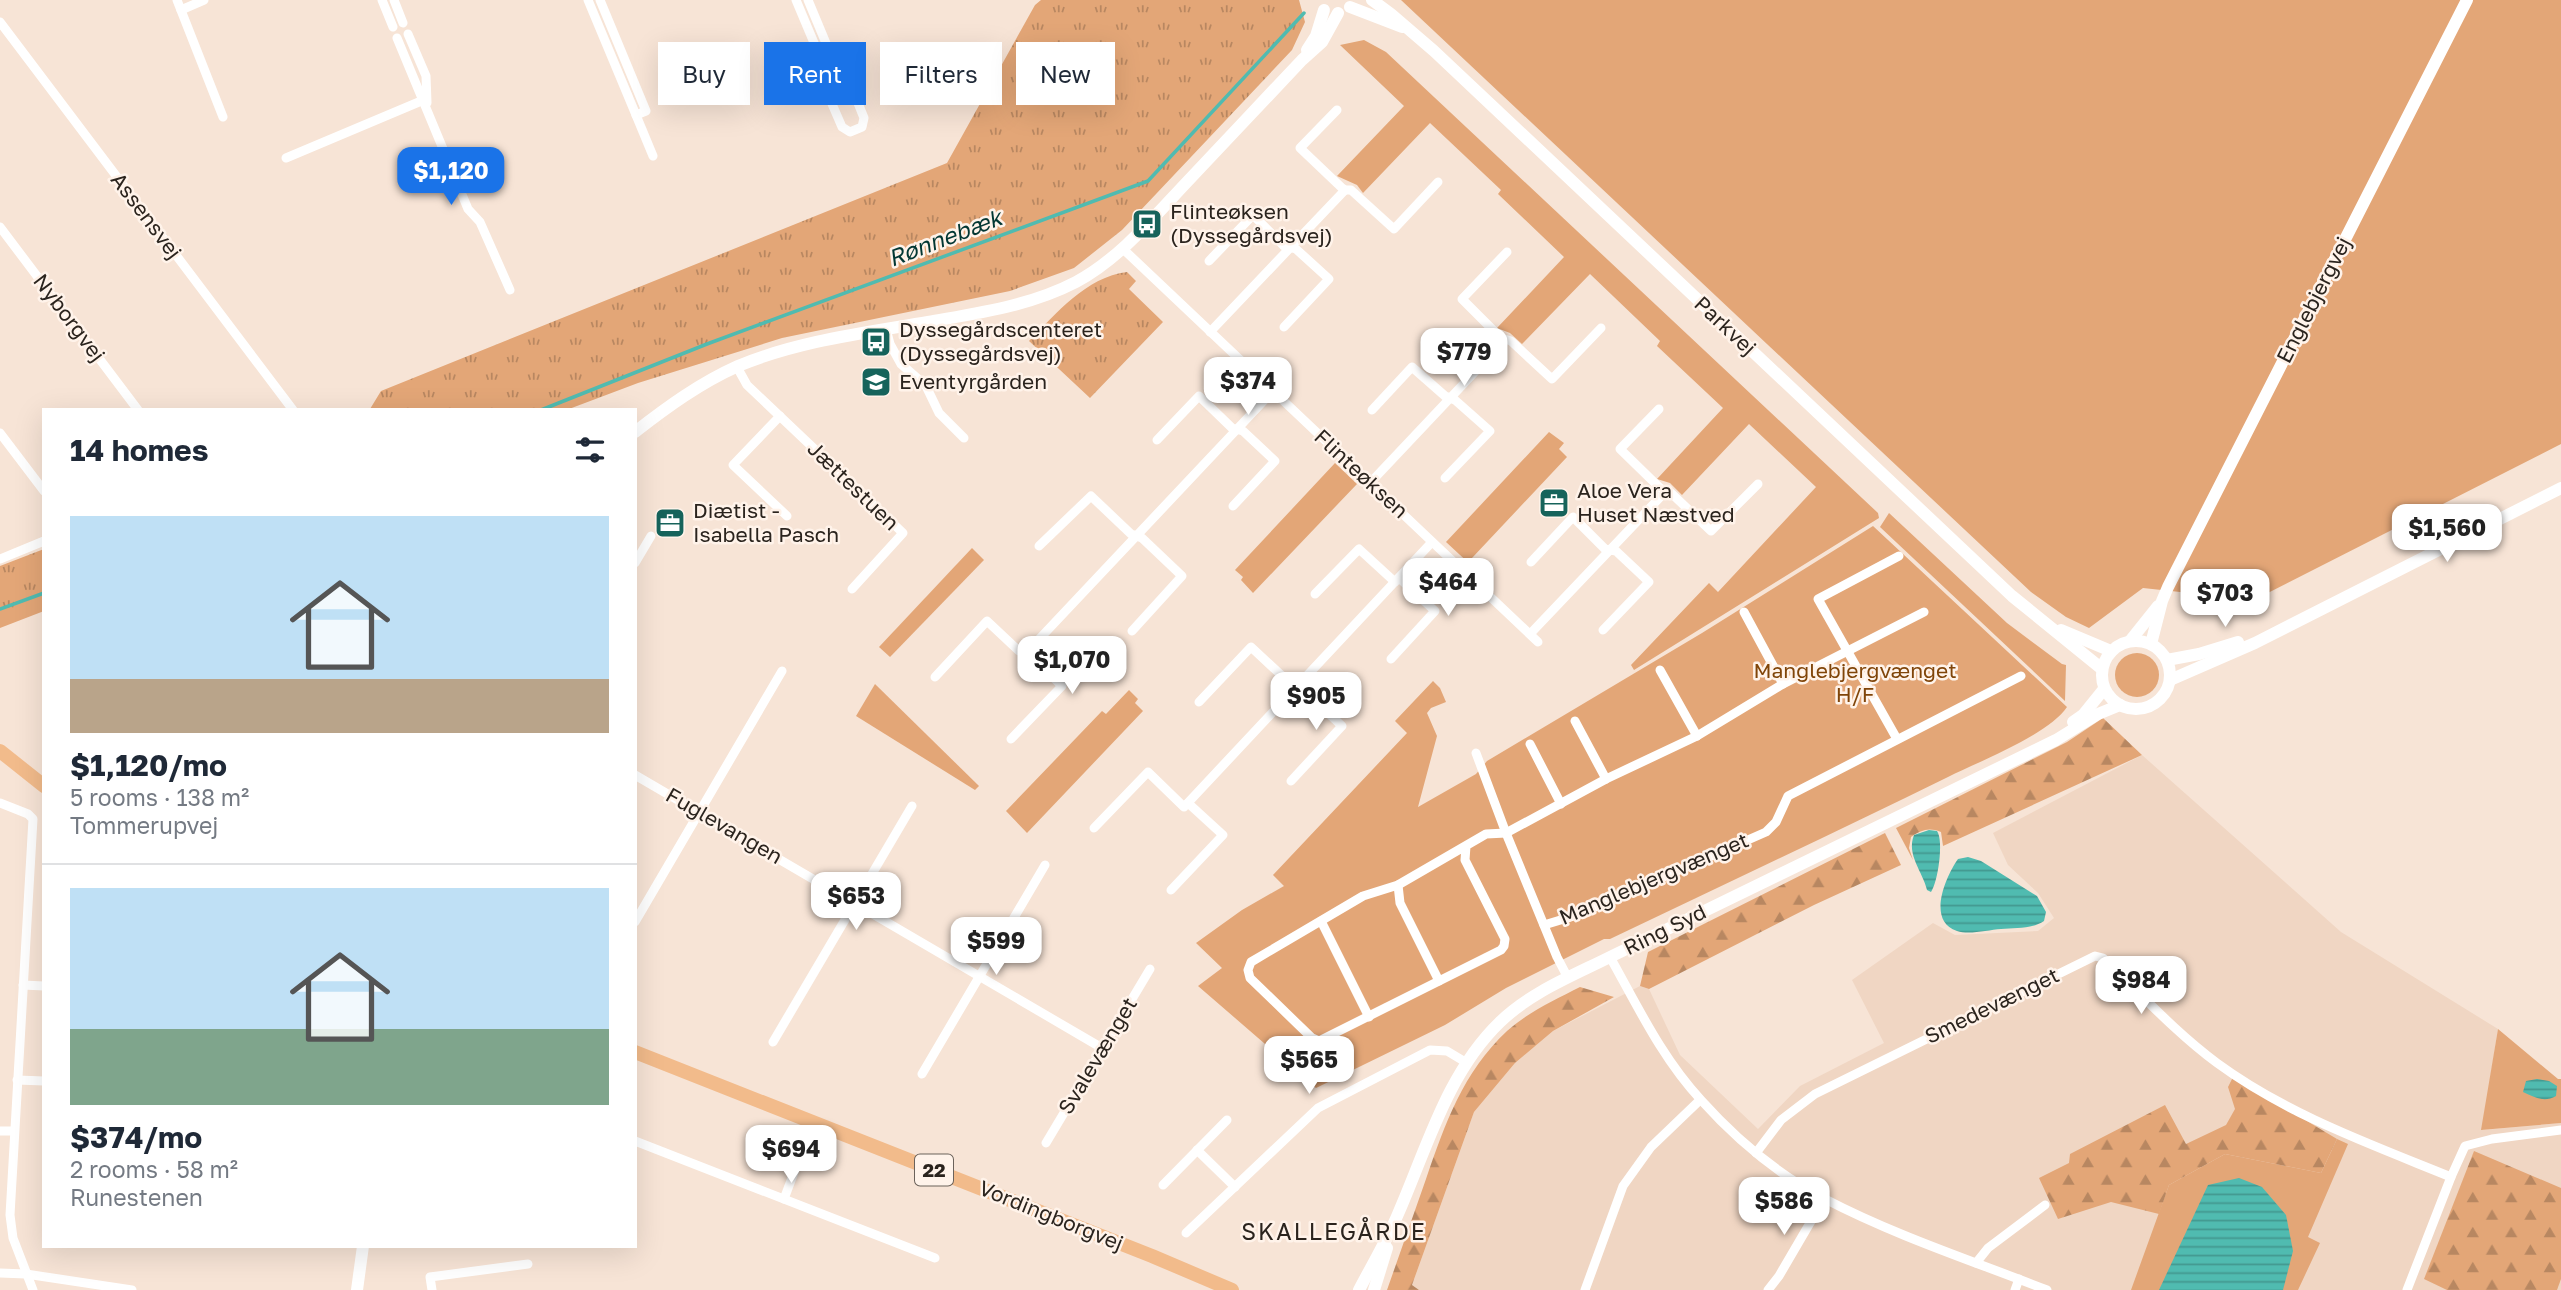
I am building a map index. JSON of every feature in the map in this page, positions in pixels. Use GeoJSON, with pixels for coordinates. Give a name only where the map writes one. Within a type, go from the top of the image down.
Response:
{"type":"FeatureCollection","features":[{"type":"Feature","properties":{"kind":"main road"},"geometry":{"type":"LineString","coordinates":[[0,751],[42,784]]}},
{"type":"Feature","properties":{"kind":"main road","name":"Vordingborgvej"},"geometry":{"type":"LineString","coordinates":[[637,1053],[1232,1290]]}},
{"type":"Feature","properties":{"kind":"street"},"geometry":{"type":"LineString","coordinates":[[177,0],[223,117]]}},
{"type":"Feature","properties":{"kind":"street"},"geometry":{"type":"LineString","coordinates":[[181,10],[204,0]]}},
{"type":"Feature","properties":{"kind":"street"},"geometry":{"type":"LineString","coordinates":[[382,0],[393,27]]}},
{"type":"Feature","properties":{"kind":"street"},"geometry":{"type":"LineString","coordinates":[[394,0],[403,23]]}},
{"type":"Feature","properties":{"kind":"street"},"geometry":{"type":"LineString","coordinates":[[588,0],[653,156]]}},
{"type":"Feature","properties":{"kind":"street"},"geometry":{"type":"LineString","coordinates":[[600,0],[646,111],[636,115]]}},
{"type":"Feature","properties":{"kind":"street"},"geometry":{"type":"LineString","coordinates":[[796,0],[814,42]]}},
{"type":"Feature","properties":{"kind":"street"},"geometry":{"type":"LineString","coordinates":[[808,0],[826,42]]}},
{"type":"Feature","properties":{"kind":"street","name":"Parkvej"},"geometry":{"type":"LineString","coordinates":[[1371,0],[1434,51],[2012,596],[2102,669]]}},
{"type":"Feature","properties":{"kind":"street","name":"Englebjergvej"},"geometry":{"type":"LineString","coordinates":[[2130,641],[2162,601],[2466,0]]}},
{"type":"Feature","properties":{"kind":"street"},"geometry":{"type":"LineString","coordinates":[[1302,60],[1316,36],[1320,5]]}},
{"type":"Feature","properties":{"kind":"street","name":"Parkvej"},"geometry":{"type":"LineString","coordinates":[[1320,5],[1347,6],[1405,29]]}},
{"type":"Feature","properties":{"kind":"street"},"geometry":{"type":"LineString","coordinates":[[637,431],[684,396],[737,367],[810,343],[1008,307],[1077,281],[1122,248],[1322,42],[1347,6]]}},
{"type":"Feature","properties":{"kind":"street","name":"Assensvej"},"geometry":{"type":"LineString","coordinates":[[0,22],[291,408]]}},
{"type":"Feature","properties":{"kind":"street"},"geometry":{"type":"LineString","coordinates":[[408,34],[426,76],[426,102]]}},
{"type":"Feature","properties":{"kind":"street"},"geometry":{"type":"LineString","coordinates":[[397,38],[426,102],[468,209],[480,222],[510,290]]}},
{"type":"Feature","properties":{"kind":"street"},"geometry":{"type":"LineString","coordinates":[[286,158],[426,102]]}},
{"type":"Feature","properties":{"kind":"street"},"geometry":{"type":"LineString","coordinates":[[832,105],[842,127],[850,132],[862,127],[864,118],[859,105]]}},
{"type":"Feature","properties":{"kind":"street"},"geometry":{"type":"LineString","coordinates":[[1337,110],[1300,148],[1345,190],[1351,190],[1394,229],[1438,182]]}},
{"type":"Feature","properties":{"kind":"street"},"geometry":{"type":"LineString","coordinates":[[1210,332],[1345,190]]}},
{"type":"Feature","properties":{"kind":"street"},"geometry":{"type":"LineString","coordinates":[[1209,261],[1253,215],[1284,246],[1291,247],[1329,279],[1284,327]]}},
{"type":"Feature","properties":{"kind":"street","name":"Nyborgvej"},"geometry":{"type":"LineString","coordinates":[[0,227],[136,408]]}},
{"type":"Feature","properties":{"kind":"street","name":"Flinteøksen"},"geometry":{"type":"LineString","coordinates":[[1122,248],[1538,642]]}},
{"type":"Feature","properties":{"kind":"street"},"geometry":{"type":"LineString","coordinates":[[1507,252],[1462,299],[1504,341],[1511,341],[1552,379],[1601,328]]}},
{"type":"Feature","properties":{"kind":"street"},"geometry":{"type":"LineString","coordinates":[[886,329],[890,344],[901,364],[926,386],[939,413],[964,438]]}},
{"type":"Feature","properties":{"kind":"street"},"geometry":{"type":"LineString","coordinates":[[1370,483],[1504,341]]}},
{"type":"Feature","properties":{"kind":"street","name":"Jættestuen"},"geometry":{"type":"LineString","coordinates":[[737,367],[747,385],[903,533],[852,589]]}},
{"type":"Feature","properties":{"kind":"street"},"geometry":{"type":"LineString","coordinates":[[1372,410],[1412,367],[1490,431],[1444,478]]}},
{"type":"Feature","properties":{"kind":"street"},"geometry":{"type":"LineString","coordinates":[[1027,652],[1273,391]]}},
{"type":"Feature","properties":{"kind":"street"},"geometry":{"type":"LineString","coordinates":[[1157,440],[1199,397],[1232,428],[1243,431],[1275,461],[1233,506]]}},
{"type":"Feature","properties":{"kind":"street"},"geometry":{"type":"LineString","coordinates":[[1660,409],[1620,449],[1711,531],[1758,484]]}},
{"type":"Feature","properties":{"kind":"street"},"geometry":{"type":"LineString","coordinates":[[780,416],[733,466],[787,516]]}},
{"type":"Feature","properties":{"kind":"street"},"geometry":{"type":"LineString","coordinates":[[0,433],[42,488]]}},
{"type":"Feature","properties":{"kind":"street"},"geometry":{"type":"LineString","coordinates":[[2170,680],[2255,643],[2561,488]]}},
{"type":"Feature","properties":{"kind":"street"},"geometry":{"type":"LineString","coordinates":[[1530,634],[1666,491]]}},
{"type":"Feature","properties":{"kind":"street"},"geometry":{"type":"LineString","coordinates":[[1040,546],[1091,496],[1131,534],[1142,538],[1182,576],[1132,631]]}},
{"type":"Feature","properties":{"kind":"street"},"geometry":{"type":"LineString","coordinates":[[1531,562],[1573,517],[1605,549],[1616,551],[1649,582],[1603,630]]}},
{"type":"Feature","properties":{"kind":"street"},"geometry":{"type":"LineString","coordinates":[[637,560],[651,536]]}},
{"type":"Feature","properties":{"kind":"street"},"geometry":{"type":"LineString","coordinates":[[0,559],[42,542]]}},
{"type":"Feature","properties":{"kind":"street"},"geometry":{"type":"LineString","coordinates":[[1094,828],[1148,772],[1184,807],[1432,542]]}},
{"type":"Feature","properties":{"kind":"street"},"geometry":{"type":"LineString","coordinates":[[1315,594],[1359,549],[1435,611],[1391,659]]}},
{"type":"Feature","properties":{"kind":"street"},"geometry":{"type":"LineString","coordinates":[[1897,739],[1818,599],[1899,556]]}},
{"type":"Feature","properties":{"kind":"street","name":"Englebjergvej"},"geometry":{"type":"LineString","coordinates":[[2151,644],[2162,601]]}},
{"type":"Feature","properties":{"kind":"street"},"geometry":{"type":"LineString","coordinates":[[1744,612],[1783,684]]}},
{"type":"Feature","properties":{"kind":"street"},"geometry":{"type":"LineString","coordinates":[[1466,846],[1465,860],[1505,939],[1501,950],[1319,1041],[1312,1038],[1250,978],[1248,971],[1251,962],[1363,896],[1398,885],[1486,834],[1506,833],[1606,779],[1697,736],[1783,684],[1924,612]]}},
{"type":"Feature","properties":{"kind":"street"},"geometry":{"type":"LineString","coordinates":[[935,677],[987,621],[1019,651],[1027,652],[1062,685],[1011,739]]}},
{"type":"Feature","properties":{"kind":"street","name":"Parkvej"},"geometry":{"type":"LineString","coordinates":[[2045,622],[2111,651]]}},
{"type":"Feature","properties":{"kind":"street"},"geometry":{"type":"LineString","coordinates":[[2167,660],[2227,646],[2289,624]]}},
{"type":"Feature","properties":{"kind":"street"},"geometry":{"type":"LineString","coordinates":[[2130,641],[2151,644],[2167,660],[2170,680],[2162,696],[2147,707],[2138,709],[2120,705],[2104,689],[2102,669],[2111,651],[2130,641]]}},
{"type":"Feature","properties":{"kind":"street"},"geometry":{"type":"LineString","coordinates":[[1199,702],[1251,647],[1342,726],[1291,781]]}},
{"type":"Feature","properties":{"kind":"street"},"geometry":{"type":"LineString","coordinates":[[1660,670],[1697,736]]}},
{"type":"Feature","properties":{"kind":"street"},"geometry":{"type":"LineString","coordinates":[[637,919],[782,671]]}},
{"type":"Feature","properties":{"kind":"street","name":"Manglebjergvænget"},"geometry":{"type":"LineString","coordinates":[[1544,925],[1577,915],[1766,832],[1776,822],[1788,796],[2021,676]]}},
{"type":"Feature","properties":{"kind":"street","name":"Ring Syd"},"geometry":{"type":"LineString","coordinates":[[2036,748],[2083,715],[2104,689]]}},
{"type":"Feature","properties":{"kind":"street","name":"Ring Syd"},"geometry":{"type":"LineString","coordinates":[[1359,1290],[1396,1218],[1446,1101],[1485,1039],[1520,1005],[1610,957],[2056,740],[2120,705]]}},
{"type":"Feature","properties":{"kind":"street"},"geometry":{"type":"LineString","coordinates":[[1575,721],[1606,779]]}},
{"type":"Feature","properties":{"kind":"street"},"geometry":{"type":"LineString","coordinates":[[1530,744],[1561,804]]}},
{"type":"Feature","properties":{"kind":"street","name":"Manglebjergvænget"},"geometry":{"type":"LineString","coordinates":[[1476,752],[1506,833],[1568,978]]}},
{"type":"Feature","properties":{"kind":"street","name":"Fuglevangen"},"geometry":{"type":"LineString","coordinates":[[637,776],[1102,1048]]}},
{"type":"Feature","properties":{"kind":"street"},"geometry":{"type":"LineString","coordinates":[[0,803],[28,814],[33,819],[10,1215],[13,1238],[33,1290]]}},
{"type":"Feature","properties":{"kind":"street"},"geometry":{"type":"LineString","coordinates":[[1171,890],[1223,835],[1188,803]]}},
{"type":"Feature","properties":{"kind":"street"},"geometry":{"type":"LineString","coordinates":[[773,1042],[912,806]]}},
{"type":"Feature","properties":{"kind":"street"},"geometry":{"type":"LineString","coordinates":[[922,1074],[1045,864]]}},
{"type":"Feature","properties":{"kind":"street"},"geometry":{"type":"LineString","coordinates":[[1398,885],[1400,903],[1439,981]]}},
{"type":"Feature","properties":{"kind":"street"},"geometry":{"type":"LineString","coordinates":[[1321,921],[1369,1017]]}},
{"type":"Feature","properties":{"kind":"street","name":"Smedevænget"},"geometry":{"type":"LineString","coordinates":[[1756,1153],[1781,1120],[1815,1094],[2095,956],[2103,958],[2169,1024],[2209,1057],[2261,1092],[2309,1118],[2451,1177]]}},
{"type":"Feature","properties":{"kind":"street"},"geometry":{"type":"LineString","coordinates":[[1610,957],[1658,1044],[1700,1100],[1756,1153],[1824,1199],[2047,1290]]}},
{"type":"Feature","properties":{"kind":"street","name":"Svalevænget"},"geometry":{"type":"LineString","coordinates":[[1046,1143],[1150,969]]}},
{"type":"Feature","properties":{"kind":"street"},"geometry":{"type":"LineString","coordinates":[[23,985],[42,986]]}},
{"type":"Feature","properties":{"kind":"street"},"geometry":{"type":"LineString","coordinates":[[1185,1233],[1318,1108],[1430,1050],[1447,1051],[1468,1063]]}},
{"type":"Feature","properties":{"kind":"street"},"geometry":{"type":"LineString","coordinates":[[17,1080],[42,1081]]}},
{"type":"Feature","properties":{"kind":"street"},"geometry":{"type":"LineString","coordinates":[[1585,1290],[1623,1186],[1651,1147],[1700,1100]]}},
{"type":"Feature","properties":{"kind":"street"},"geometry":{"type":"LineString","coordinates":[[1163,1185],[1227,1120]]}},
{"type":"Feature","properties":{"kind":"street"},"geometry":{"type":"LineString","coordinates":[[784,1199],[813,1122]]}},
{"type":"Feature","properties":{"kind":"street"},"geometry":{"type":"LineString","coordinates":[[2407,1290],[2465,1146],[2492,1139],[2561,1130]]}},
{"type":"Feature","properties":{"kind":"street"},"geometry":{"type":"LineString","coordinates":[[0,1131],[14,1131]]}},
{"type":"Feature","properties":{"kind":"street"},"geometry":{"type":"LineString","coordinates":[[637,1142],[935,1258]]}},
{"type":"Feature","properties":{"kind":"street"},"geometry":{"type":"LineString","coordinates":[[1197,1150],[1235,1187]]}},
{"type":"Feature","properties":{"kind":"street"},"geometry":{"type":"LineString","coordinates":[[1768,1290],[1824,1199]]}},
{"type":"Feature","properties":{"kind":"street"},"geometry":{"type":"LineString","coordinates":[[1976,1263],[1988,1248],[2045,1205]]}},
{"type":"Feature","properties":{"kind":"street","name":"Ring Syd"},"geometry":{"type":"LineString","coordinates":[[1374,1290],[1396,1218]]}},
{"type":"Feature","properties":{"kind":"street"},"geometry":{"type":"LineString","coordinates":[[357,1290],[363,1248]]}},
{"type":"Feature","properties":{"kind":"street"},"geometry":{"type":"LineString","coordinates":[[432,1290],[430,1277],[528,1264]]}},
{"type":"Feature","properties":{"kind":"street"},"geometry":{"type":"LineString","coordinates":[[0,1273],[26,1274],[132,1290]]}},
{"type":"Feature","properties":{"kind":"street"},"geometry":{"type":"LineString","coordinates":[[2015,1290],[2019,1279]]}},
{"type":"Feature","properties":{"kind":"shaded area"},"geometry":{"type":"Polygon","coordinates":[[[2142,755],[2341,932],[2498,1029],[2482,1130],[2561,1123],[2561,1290],[1419,1290],[1412,1285],[1474,1112],[1515,1063],[1553,1031],[1640,986],[1649,989],[1680,1055],[1758,1129],[1800,1086],[1884,1043],[1852,980],[1933,923],[1955,935],[2038,931],[2054,918],[2038,893],[2008,865],[1993,833],[2142,755]]]}},
{"type":"Feature","properties":{"kind":"green space"},"geometry":{"type":"Polygon","coordinates":[[[1041,0],[1299,0],[1305,22],[1292,50],[1122,230],[1074,268],[1010,291],[782,338],[638,383],[572,408],[371,408],[381,391],[947,163],[979,105],[1002,105],[1002,64],[1035,5],[1041,0]]]}},
{"type":"Feature","properties":{"kind":"green space"},"geometry":{"type":"Polygon","coordinates":[[[1401,0],[2561,0],[2561,444],[2254,600],[2143,588],[2089,628],[2066,617],[2031,592],[1401,0]]]}},
{"type":"Feature","properties":{"kind":"green space"},"geometry":{"type":"Polygon","coordinates":[[[1364,40],[1386,52],[1878,513],[1879,518],[1634,670],[1631,665],[1709,583],[1718,592],[1816,487],[1749,424],[1682,495],[1670,483],[1657,479],[1723,408],[1657,346],[1660,341],[1590,274],[1522,344],[1510,333],[1497,328],[1564,257],[1498,194],[1501,190],[1430,123],[1363,193],[1357,185],[1337,176],[1404,106],[1340,45],[1364,40]]]}},
{"type":"Feature","properties":{"kind":"green space"},"geometry":{"type":"Polygon","coordinates":[[[1127,272],[1136,281],[1129,289],[1163,322],[1090,398],[1029,341],[1085,289],[1112,275],[1127,272]]]}},
{"type":"Feature","properties":{"kind":"green space"},"geometry":{"type":"Polygon","coordinates":[[[1549,432],[1564,443],[1559,449],[1567,457],[1472,558],[1477,564],[1473,567],[1446,542],[1549,432]]]}},
{"type":"Feature","properties":{"kind":"green space"},"geometry":{"type":"Polygon","coordinates":[[[1335,463],[1357,484],[1253,593],[1235,570],[1335,463]]]}},
{"type":"Feature","properties":{"kind":"green space"},"geometry":{"type":"Polygon","coordinates":[[[1889,513],[2007,623],[2066,665],[2065,701],[1880,527],[1889,513]]]}},
{"type":"Feature","properties":{"kind":"green space","name":"Manglebjergvænget H/F"},"geometry":{"type":"Polygon","coordinates":[[[1873,526],[2067,707],[2058,717],[2045,728],[2012,746],[1610,939],[1604,939],[1506,988],[1445,1025],[1316,1088],[1198,986],[1222,968],[1196,943],[1242,910],[1284,886],[1273,875],[1407,733],[1395,721],[1433,681],[1440,688],[1446,702],[1431,708],[1427,713],[1437,736],[1418,807],[1476,774],[1487,761],[1702,633],[1873,526]]]}},
{"type":"Feature","properties":{"kind":"green space"},"geometry":{"type":"Polygon","coordinates":[[[972,548],[984,560],[890,657],[879,647],[972,548]]]}},
{"type":"Feature","properties":{"kind":"green space"},"geometry":{"type":"Polygon","coordinates":[[[42,550],[42,612],[0,628],[0,566],[42,550]]]}},
{"type":"Feature","properties":{"kind":"green space"},"geometry":{"type":"Polygon","coordinates":[[[2137,653],[2146,654],[2153,659],[2158,666],[2158,684],[2153,691],[2146,696],[2137,697],[2128,696],[2121,691],[2116,684],[2115,675],[2116,666],[2121,659],[2128,654],[2137,653]]]}},
{"type":"Feature","properties":{"kind":"green space"},"geometry":{"type":"Polygon","coordinates":[[[875,684],[979,786],[975,790],[856,716],[875,684]]]}},
{"type":"Feature","properties":{"kind":"green space"},"geometry":{"type":"Polygon","coordinates":[[[1129,690],[1138,699],[1135,703],[1143,711],[1027,833],[1006,811],[1102,711],[1106,714],[1129,690]]]}},
{"type":"Feature","properties":{"kind":"green space"},"geometry":{"type":"Polygon","coordinates":[[[2103,718],[2142,755],[1943,846],[1941,832],[1925,830],[1918,833],[1911,837],[1909,848],[1913,860],[1896,828],[2067,742],[2103,718]]]}},
{"type":"Feature","properties":{"kind":"green space"},"geometry":{"type":"Polygon","coordinates":[[[1885,833],[1901,865],[1814,905],[1649,989],[1640,986],[1648,952],[1885,833]]]}},
{"type":"Feature","properties":{"kind":"green space"},"geometry":{"type":"Polygon","coordinates":[[[1580,987],[1614,997],[1553,1031],[1515,1063],[1474,1112],[1412,1285],[1419,1290],[1387,1290],[1440,1138],[1467,1081],[1492,1047],[1515,1024],[1580,987]]]}},
{"type":"Feature","properties":{"kind":"green space"},"geometry":{"type":"Polygon","coordinates":[[[2498,1029],[2561,1079],[2561,1123],[2481,1130],[2498,1029]]]}},
{"type":"Feature","properties":{"kind":"green space"},"geometry":{"type":"Polygon","coordinates":[[[2233,1077],[2337,1139],[2321,1173],[2225,1154],[2169,1185],[2159,1214],[2111,1202],[2058,1219],[2039,1178],[2069,1163],[2070,1154],[2165,1105],[2186,1144],[2226,1125],[2235,1109],[2228,1087],[2233,1077]]]}},
{"type":"Feature","properties":{"kind":"green space"},"geometry":{"type":"Polygon","coordinates":[[[2337,1139],[2348,1144],[2308,1237],[2320,1243],[2298,1290],[2131,1290],[2169,1185],[2225,1154],[2321,1173],[2337,1139]]]}},
{"type":"Feature","properties":{"kind":"green space"},"geometry":{"type":"Polygon","coordinates":[[[2474,1151],[2561,1188],[2561,1279],[2557,1290],[2447,1290],[2424,1279],[2474,1151]]]}},
{"type":"Feature","properties":{"kind":"water"},"geometry":{"type":"Polygon","coordinates":[[[1929,830],[1937,831],[1940,843],[1938,871],[1931,892],[1927,890],[1912,850],[1914,835],[1929,830]]]}},
{"type":"Feature","properties":{"kind":"water"},"geometry":{"type":"Polygon","coordinates":[[[1968,857],[1981,861],[2037,896],[2046,912],[2044,921],[2029,927],[1973,932],[1957,931],[1948,926],[1942,918],[1941,898],[1944,887],[1958,859],[1968,857]]]}},
{"type":"Feature","properties":{"kind":"water"},"geometry":{"type":"Polygon","coordinates":[[[2537,1079],[2557,1086],[2556,1096],[2543,1099],[2523,1092],[2526,1081],[2537,1079]]]}},
{"type":"Feature","properties":{"kind":"water"},"geometry":{"type":"Polygon","coordinates":[[[2239,1178],[2262,1187],[2286,1215],[2293,1251],[2283,1290],[2159,1290],[2208,1185],[2239,1178]]]}},
{"type":"Feature","properties":{"kind":"waterway","name":"Rønnebæk"},"geometry":{"type":"LineString","coordinates":[[546,408],[707,344],[1148,181],[1304,13]]}},
{"type":"Feature","properties":{"kind":"waterway","name":"Rønnebæk"},"geometry":{"type":"LineString","coordinates":[[0,609],[42,594]]}},
{"type":"Feature","properties":{"kind":"place","name":"Flinteøksen (Dyssegårdsvej)"},"geometry":{"type":"Point","coordinates":[1147,224]}},
{"type":"Feature","properties":{"kind":"place","name":"Dyssegårdscenteret (Dyssegårdsvej)"},"geometry":{"type":"Point","coordinates":[876,342]}},
{"type":"Feature","properties":{"kind":"place","name":"Eventyrgården"},"geometry":{"type":"Point","coordinates":[876,382]}},
{"type":"Feature","properties":{"kind":"place","name":"Aloe Vera Huset Næstved"},"geometry":{"type":"Point","coordinates":[1554,503]}},
{"type":"Feature","properties":{"kind":"place","name":"Diætist - Isabella Pasch"},"geometry":{"type":"Point","coordinates":[670,523]}},
{"type":"Feature","properties":{"kind":"district","name":"SKALLEGÅRDE"},"geometry":{"type":"Point","coordinates":[1334,1232]}}]}
